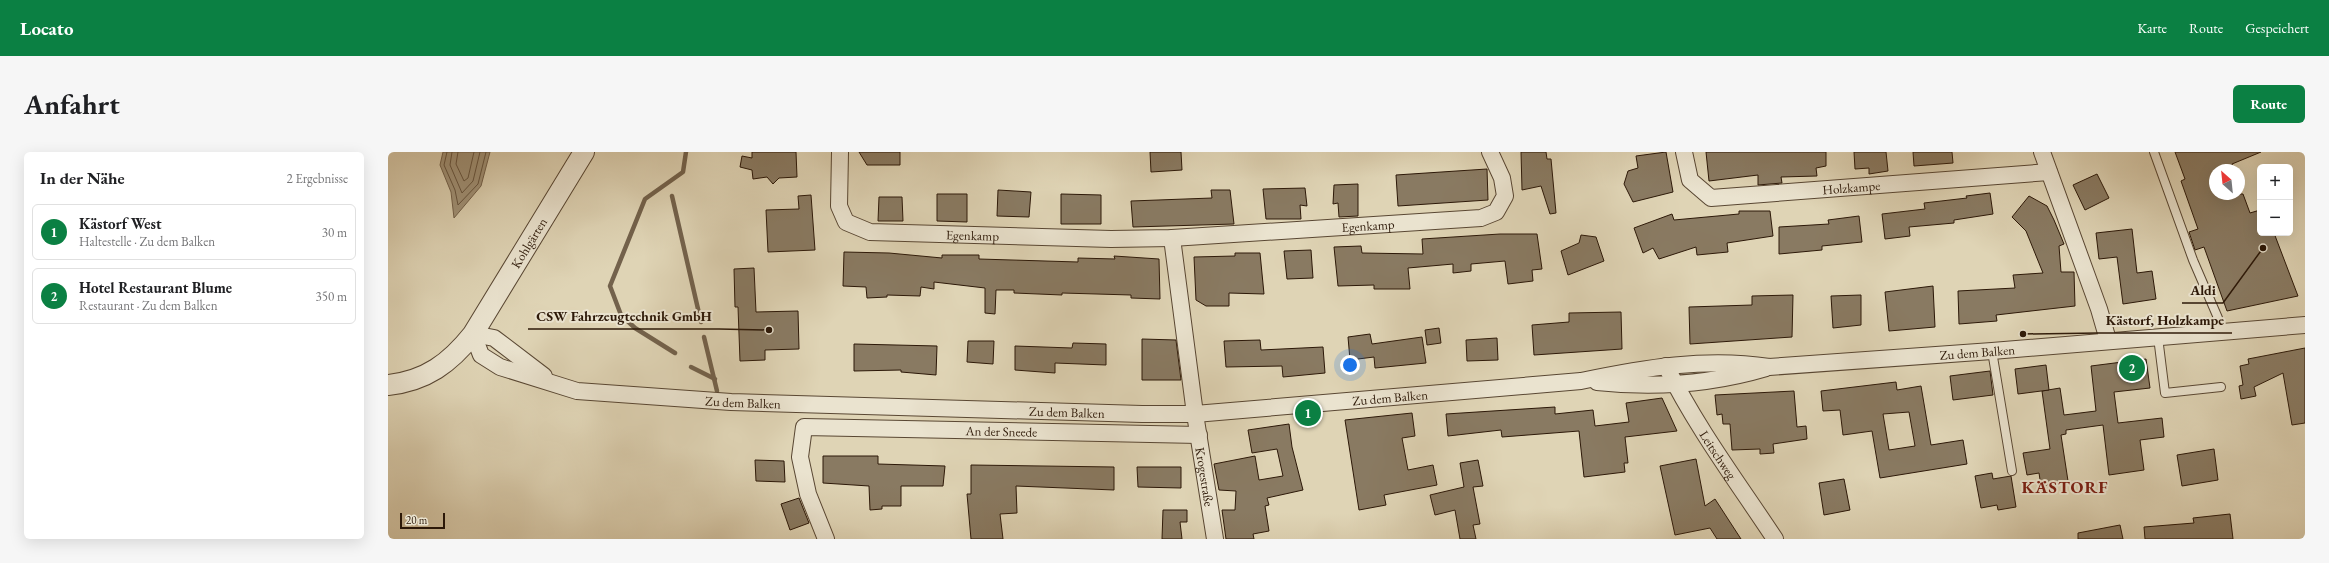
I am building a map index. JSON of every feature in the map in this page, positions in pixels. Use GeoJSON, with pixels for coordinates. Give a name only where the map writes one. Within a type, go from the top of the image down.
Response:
{"type":"FeatureCollection","features":[{"type":"Feature","properties":{"kind":"street","name":"Kohlgärten"},"geometry":{"type":"LineString","coordinates":[[388,385],[400,384],[423,375],[446,363],[457,354],[473,334],[584,152]]}},
{"type":"Feature","properties":{"kind":"street","name":"Egenkamp"},"geometry":{"type":"LineString","coordinates":[[840,152],[839,206],[846,222],[870,232],[1111,239],[1172,238],[1481,218],[1496,212],[1505,196],[1502,178],[1490,152]]}},
{"type":"Feature","properties":{"kind":"street","name":"Holzkampe"},"geometry":{"type":"LineString","coordinates":[[1684,152],[1690,180],[1711,198],[2049,172]]}},
{"type":"Feature","properties":{"kind":"street"},"geometry":{"type":"LineString","coordinates":[[2042,152],[2099,309],[2108,340]]}},
{"type":"Feature","properties":{"kind":"street"},"geometry":{"type":"LineString","coordinates":[[1172,238],[1195,414]]}},
{"type":"Feature","properties":{"kind":"street","name":"Zu dem Balken"},"geometry":{"type":"LineString","coordinates":[[1581,381],[1632,386],[1675,383],[1739,376],[1769,367],[1992,351],[2108,340],[2222,333],[2305,325]]}},
{"type":"Feature","properties":{"kind":"street","name":"Zu dem Balken"},"geometry":{"type":"LineString","coordinates":[[473,334],[481,355],[500,367],[553,382],[577,391],[601,394],[731,402],[1077,413],[1195,414],[1581,381],[1632,370],[1666,366],[1738,362],[1769,367]]}},
{"type":"Feature","properties":{"kind":"street","name":"Leitschweg"},"geometry":{"type":"LineString","coordinates":[[1666,366],[1675,383],[1775,539]]}},
{"type":"Feature","properties":{"kind":"street","name":"Krogestraße"},"geometry":{"type":"LineString","coordinates":[[1195,414],[1215,539]]}},
{"type":"Feature","properties":{"kind":"street","name":"An der Sneede"},"geometry":{"type":"LineString","coordinates":[[826,539],[808,494],[800,457],[804,426],[1198,435]]}},
{"type":"Feature","properties":{"kind":"lane"},"geometry":{"type":"LineString","coordinates":[[2154,152],[2193,260],[2218,318],[2222,333]]}},
{"type":"Feature","properties":{"kind":"lane"},"geometry":{"type":"LineString","coordinates":[[2158,337],[2165,393],[2221,387]]}},
{"type":"Feature","properties":{"kind":"lane"},"geometry":{"type":"LineString","coordinates":[[1992,351],[2012,471]]}},
{"type":"Feature","properties":{"kind":"water"},"geometry":{"type":"Polygon","coordinates":[[[443,152],[490,152],[481,186],[454,218],[451,192],[440,165],[443,152]]]}},
{"type":"Feature","properties":{"kind":"building"},"geometry":{"type":"Polygon","coordinates":[[[752,152],[796,152],[797,177],[779,178],[773,184],[767,177],[753,179],[752,170],[740,167],[742,156],[752,158],[752,152]]]}},
{"type":"Feature","properties":{"kind":"building"},"geometry":{"type":"Polygon","coordinates":[[[859,152],[900,152],[900,165],[867,165],[859,152]]]}},
{"type":"Feature","properties":{"kind":"building"},"geometry":{"type":"Polygon","coordinates":[[[1150,152],[1181,152],[1182,170],[1151,172],[1150,152]]]}},
{"type":"Feature","properties":{"kind":"building"},"geometry":{"type":"Polygon","coordinates":[[[1521,152],[1546,152],[1547,159],[1551,159],[1556,213],[1550,214],[1541,186],[1522,190],[1521,152]]]}},
{"type":"Feature","properties":{"kind":"building"},"geometry":{"type":"Polygon","coordinates":[[[1666,152],[1673,192],[1633,202],[1624,184],[1628,171],[1638,168],[1636,156],[1666,152]]]}},
{"type":"Feature","properties":{"kind":"building"},"geometry":{"type":"Polygon","coordinates":[[[1706,152],[1826,152],[1826,166],[1816,168],[1817,176],[1781,177],[1782,183],[1758,185],[1758,175],[1709,181],[1706,152]]]}},
{"type":"Feature","properties":{"kind":"building"},"geometry":{"type":"Polygon","coordinates":[[[1854,152],[1886,152],[1888,171],[1869,174],[1869,168],[1855,169],[1854,152]]]}},
{"type":"Feature","properties":{"kind":"building"},"geometry":{"type":"Polygon","coordinates":[[[1913,152],[1952,152],[1953,163],[1914,166],[1913,152]]]}},
{"type":"Feature","properties":{"kind":"building"},"geometry":{"type":"Polygon","coordinates":[[[2175,152],[2261,152],[2232,164],[2209,164],[2209,200],[2245,199],[2250,213],[2257,211],[2257,236],[2275,236],[2298,296],[2227,311],[2204,247],[2195,250],[2189,232],[2198,229],[2181,181],[2185,179],[2175,152]]]}},
{"type":"Feature","properties":{"kind":"building"},"geometry":{"type":"Polygon","coordinates":[[[1487,169],[1488,200],[1398,206],[1396,175],[1487,169]]]}},
{"type":"Feature","properties":{"kind":"building"},"geometry":{"type":"Polygon","coordinates":[[[2097,174],[2109,198],[2085,210],[2073,185],[2097,174]]]}},
{"type":"Feature","properties":{"kind":"building"},"geometry":{"type":"Polygon","coordinates":[[[1358,184],[1358,216],[1339,217],[1338,203],[1333,204],[1334,185],[1358,184]]]}},
{"type":"Feature","properties":{"kind":"building"},"geometry":{"type":"Polygon","coordinates":[[[1305,188],[1307,206],[1300,205],[1301,219],[1266,219],[1263,189],[1305,188]]]}},
{"type":"Feature","properties":{"kind":"building"},"geometry":{"type":"Polygon","coordinates":[[[998,190],[1031,192],[1029,217],[997,216],[998,190]]]}},
{"type":"Feature","properties":{"kind":"building"},"geometry":{"type":"Polygon","coordinates":[[[1211,190],[1230,190],[1234,224],[1133,227],[1131,201],[1212,198],[1211,190]]]}},
{"type":"Feature","properties":{"kind":"building"},"geometry":{"type":"Polygon","coordinates":[[[1990,193],[1993,214],[1954,220],[1954,223],[1909,227],[1910,236],[1885,239],[1882,214],[1925,209],[1924,203],[1967,198],[1966,196],[1990,193]]]}},
{"type":"Feature","properties":{"kind":"building"},"geometry":{"type":"Polygon","coordinates":[[[937,194],[967,194],[967,222],[937,221],[937,194]]]}},
{"type":"Feature","properties":{"kind":"building"},"geometry":{"type":"Polygon","coordinates":[[[1061,194],[1101,195],[1101,224],[1061,224],[1061,194]]]}},
{"type":"Feature","properties":{"kind":"building"},"geometry":{"type":"Polygon","coordinates":[[[811,195],[815,250],[768,252],[766,210],[799,209],[798,196],[811,195]]]}},
{"type":"Feature","properties":{"kind":"building"},"geometry":{"type":"Polygon","coordinates":[[[2029,196],[2047,206],[2054,220],[2064,244],[2059,246],[2061,272],[2074,272],[2075,306],[1996,315],[1997,321],[1959,324],[1958,291],[2015,288],[2013,275],[2043,273],[2026,231],[2012,217],[2029,196]]]}},
{"type":"Feature","properties":{"kind":"building"},"geometry":{"type":"Polygon","coordinates":[[[879,197],[902,197],[903,221],[878,221],[879,197]]]}},
{"type":"Feature","properties":{"kind":"building"},"geometry":{"type":"Polygon","coordinates":[[[1739,211],[1770,211],[1773,236],[1727,243],[1728,252],[1697,255],[1696,247],[1659,259],[1653,248],[1643,253],[1634,228],[1672,214],[1674,220],[1739,214],[1739,211]]]}},
{"type":"Feature","properties":{"kind":"building"},"geometry":{"type":"Polygon","coordinates":[[[1859,216],[1862,242],[1822,246],[1822,250],[1779,254],[1779,227],[1829,224],[1828,220],[1859,216]]]}},
{"type":"Feature","properties":{"kind":"building"},"geometry":{"type":"Polygon","coordinates":[[[2132,229],[2137,273],[2152,271],[2156,299],[2123,304],[2117,257],[2099,259],[2096,233],[2132,229]]]}},
{"type":"Feature","properties":{"kind":"building"},"geometry":{"type":"Polygon","coordinates":[[[1500,234],[1537,234],[1542,269],[1532,270],[1533,281],[1508,284],[1505,261],[1471,264],[1471,271],[1453,273],[1453,264],[1408,268],[1410,289],[1374,289],[1374,285],[1338,286],[1334,247],[1361,246],[1362,253],[1423,254],[1422,239],[1500,234]]]}},
{"type":"Feature","properties":{"kind":"building"},"geometry":{"type":"Polygon","coordinates":[[[1581,235],[1596,237],[1604,261],[1568,275],[1561,251],[1579,243],[1581,235]]]}},
{"type":"Feature","properties":{"kind":"building"},"geometry":{"type":"Polygon","coordinates":[[[1311,250],[1313,278],[1287,279],[1284,251],[1311,250]]]}},
{"type":"Feature","properties":{"kind":"building"},"geometry":{"type":"Polygon","coordinates":[[[844,252],[889,253],[942,258],[942,255],[979,255],[979,259],[1078,262],[1078,258],[1115,259],[1114,256],[1159,259],[1160,299],[1131,298],[1131,295],[1062,293],[1062,295],[1014,293],[1014,290],[996,290],[995,314],[985,313],[985,288],[934,282],[934,289],[921,287],[920,296],[887,295],[887,297],[867,298],[866,287],[843,286],[844,252]]]}},
{"type":"Feature","properties":{"kind":"building"},"geometry":{"type":"Polygon","coordinates":[[[1235,253],[1260,253],[1264,294],[1229,293],[1229,306],[1206,306],[1196,300],[1194,257],[1235,256],[1235,253]]]}},
{"type":"Feature","properties":{"kind":"building"},"geometry":{"type":"Polygon","coordinates":[[[754,268],[756,312],[798,311],[799,349],[765,350],[765,360],[740,361],[738,307],[735,307],[734,269],[754,268]]]}},
{"type":"Feature","properties":{"kind":"building"},"geometry":{"type":"Polygon","coordinates":[[[1933,286],[1935,327],[1889,331],[1885,292],[1933,286]]]}},
{"type":"Feature","properties":{"kind":"building"},"geometry":{"type":"Polygon","coordinates":[[[1793,295],[1792,337],[1690,344],[1689,307],[1752,305],[1752,296],[1793,295]]]}},
{"type":"Feature","properties":{"kind":"building"},"geometry":{"type":"Polygon","coordinates":[[[1861,295],[1861,325],[1833,328],[1831,296],[1861,295]]]}},
{"type":"Feature","properties":{"kind":"building"},"geometry":{"type":"Polygon","coordinates":[[[1621,312],[1622,349],[1534,355],[1532,325],[1569,322],[1569,313],[1621,312]]]}},
{"type":"Feature","properties":{"kind":"building"},"geometry":{"type":"Polygon","coordinates":[[[1439,328],[1441,343],[1427,345],[1425,330],[1439,328]]]}},
{"type":"Feature","properties":{"kind":"building"},"geometry":{"type":"Polygon","coordinates":[[[1370,334],[1372,344],[1422,337],[1426,363],[1375,368],[1374,357],[1350,360],[1348,337],[1370,334]]]}},
{"type":"Feature","properties":{"kind":"building"},"geometry":{"type":"Polygon","coordinates":[[[1497,338],[1498,360],[1467,361],[1466,340],[1497,338]]]}},
{"type":"Feature","properties":{"kind":"building"},"geometry":{"type":"Polygon","coordinates":[[[1142,339],[1176,340],[1181,380],[1142,380],[1142,339]]]}},
{"type":"Feature","properties":{"kind":"building"},"geometry":{"type":"Polygon","coordinates":[[[1260,340],[1261,350],[1323,347],[1325,373],[1283,377],[1282,366],[1226,367],[1224,341],[1260,340]]]}},
{"type":"Feature","properties":{"kind":"building"},"geometry":{"type":"Polygon","coordinates":[[[968,341],[994,341],[993,364],[967,362],[968,341]]]}},
{"type":"Feature","properties":{"kind":"building"},"geometry":{"type":"Polygon","coordinates":[[[1073,343],[1106,344],[1106,365],[1055,363],[1055,373],[1015,370],[1015,346],[1072,348],[1073,343]]]}},
{"type":"Feature","properties":{"kind":"building"},"geometry":{"type":"Polygon","coordinates":[[[854,344],[937,346],[936,375],[901,372],[901,370],[854,371],[854,344]]]}},
{"type":"Feature","properties":{"kind":"building"},"geometry":{"type":"Polygon","coordinates":[[[2305,348],[2305,423],[2292,425],[2283,373],[2254,387],[2256,396],[2241,399],[2239,386],[2243,385],[2240,366],[2249,364],[2248,359],[2305,348]]]}},
{"type":"Feature","properties":{"kind":"building"},"geometry":{"type":"Polygon","coordinates":[[[2146,359],[2150,388],[2114,392],[2118,423],[2162,418],[2164,437],[2140,440],[2144,470],[2109,475],[2103,425],[2066,430],[2066,434],[2061,435],[2068,481],[2041,486],[2039,473],[2027,475],[2023,453],[2050,449],[2042,391],[2060,388],[2064,415],[2096,411],[2091,366],[2146,359]]]}},
{"type":"Feature","properties":{"kind":"building"},"geometry":{"type":"Polygon","coordinates":[[[2046,365],[2049,390],[2018,394],[2015,369],[2046,365]]]}},
{"type":"Feature","properties":{"kind":"building"},"geometry":{"type":"Polygon","coordinates":[[[1990,371],[1993,395],[1953,400],[1950,376],[1990,371]]]}},
{"type":"Feature","properties":{"kind":"building"},"geometry":{"type":"Polygon","coordinates":[[[1896,382],[1897,390],[1921,386],[1931,445],[1963,440],[1967,464],[1880,478],[1872,431],[1843,435],[1840,410],[1823,411],[1821,391],[1896,382]],[[1909,412],[1883,414],[1889,450],[1915,446],[1909,412]]]}},
{"type":"Feature","properties":{"kind":"building"},"geometry":{"type":"Polygon","coordinates":[[[1794,391],[1797,427],[1806,426],[1807,439],[1773,444],[1774,453],[1760,454],[1760,449],[1732,450],[1730,424],[1723,424],[1722,414],[1717,415],[1715,395],[1794,391]]]}},
{"type":"Feature","properties":{"kind":"building"},"geometry":{"type":"Polygon","coordinates":[[[1662,398],[1677,431],[1625,437],[1628,463],[1624,463],[1625,472],[1584,477],[1579,431],[1502,437],[1501,430],[1448,436],[1446,414],[1555,407],[1555,414],[1593,410],[1595,426],[1629,422],[1626,403],[1662,398]]]}},
{"type":"Feature","properties":{"kind":"building"},"geometry":{"type":"Polygon","coordinates":[[[1412,413],[1415,436],[1402,438],[1408,470],[1433,465],[1437,485],[1384,495],[1386,505],[1359,510],[1345,420],[1412,413]]]}},
{"type":"Feature","properties":{"kind":"building"},"geometry":{"type":"Polygon","coordinates":[[[1289,424],[1292,447],[1303,490],[1267,498],[1269,505],[1265,506],[1269,531],[1253,534],[1254,539],[1226,539],[1222,510],[1235,510],[1236,491],[1219,490],[1214,464],[1255,456],[1259,480],[1283,476],[1277,449],[1252,453],[1248,430],[1289,424]]]}},
{"type":"Feature","properties":{"kind":"building"},"geometry":{"type":"Polygon","coordinates":[[[2214,449],[2218,480],[2182,486],[2177,455],[2214,449]]]}},
{"type":"Feature","properties":{"kind":"building"},"geometry":{"type":"Polygon","coordinates":[[[823,456],[878,456],[878,464],[945,466],[943,486],[901,486],[901,506],[882,506],[882,509],[870,510],[869,486],[823,483],[823,456]]]}},
{"type":"Feature","properties":{"kind":"building"},"geometry":{"type":"Polygon","coordinates":[[[1696,459],[1705,506],[1715,499],[1741,539],[1717,539],[1710,528],[1675,535],[1660,466],[1696,459]]]}},
{"type":"Feature","properties":{"kind":"building"},"geometry":{"type":"Polygon","coordinates":[[[755,460],[784,461],[785,482],[756,481],[755,460]]]}},
{"type":"Feature","properties":{"kind":"building"},"geometry":{"type":"Polygon","coordinates":[[[1478,460],[1483,486],[1473,487],[1480,524],[1473,525],[1476,539],[1460,539],[1455,510],[1435,515],[1430,495],[1464,487],[1460,463],[1478,460]]]}},
{"type":"Feature","properties":{"kind":"building"},"geometry":{"type":"Polygon","coordinates":[[[971,465],[1114,467],[1114,490],[1016,486],[1017,513],[1000,514],[1003,539],[971,539],[967,494],[971,494],[971,465]]]}},
{"type":"Feature","properties":{"kind":"building"},"geometry":{"type":"Polygon","coordinates":[[[1137,467],[1181,467],[1181,488],[1138,487],[1137,467]]]}},
{"type":"Feature","properties":{"kind":"building"},"geometry":{"type":"Polygon","coordinates":[[[1992,473],[1993,479],[2011,476],[2016,507],[1998,510],[1997,505],[1981,508],[1975,476],[1992,473]]]}},
{"type":"Feature","properties":{"kind":"building"},"geometry":{"type":"Polygon","coordinates":[[[1844,479],[1850,510],[1824,515],[1819,483],[1844,479]]]}},
{"type":"Feature","properties":{"kind":"building"},"geometry":{"type":"Polygon","coordinates":[[[799,498],[809,523],[790,530],[781,504],[799,498]]]}},
{"type":"Feature","properties":{"kind":"building"},"geometry":{"type":"Polygon","coordinates":[[[1163,510],[1187,510],[1187,522],[1180,522],[1182,539],[1162,539],[1163,510]]]}},
{"type":"Feature","properties":{"kind":"building"},"geometry":{"type":"Polygon","coordinates":[[[2230,514],[2233,539],[2145,539],[2144,527],[2194,523],[2193,518],[2230,514]]]}},
{"type":"Feature","properties":{"kind":"building"},"geometry":{"type":"Polygon","coordinates":[[[2120,525],[2123,539],[2078,539],[2078,533],[2120,525]]]}},
{"type":"Feature","properties":{"kind":"waterway"},"geometry":{"type":"LineString","coordinates":[[675,353],[635,328],[621,315],[610,286],[645,199],[683,172],[686,152]]}},
{"type":"Feature","properties":{"kind":"waterway"},"geometry":{"type":"LineString","coordinates":[[672,196],[701,322]]}},
{"type":"Feature","properties":{"kind":"waterway"},"geometry":{"type":"LineString","coordinates":[[704,337],[717,391]]}},
{"type":"Feature","properties":{"kind":"waterway"},"geometry":{"type":"LineString","coordinates":[[691,367],[715,379]]}},
{"type":"Feature","properties":{"kind":"place","name":"Aldi"},"geometry":{"type":"Point","coordinates":[2263,248]}},
{"type":"Feature","properties":{"kind":"place","name":"CSW Fahrzeugtechnik GmbH"},"geometry":{"type":"Point","coordinates":[769,330]}},
{"type":"Feature","properties":{"kind":"place","name":"Kästorf, Holzkampe"},"geometry":{"type":"Point","coordinates":[2023,334]}},
{"type":"Feature","properties":{"kind":"place","name":"Hotel Restaurant Blume"},"geometry":{"type":"Point","coordinates":[2132,368]}},
{"type":"Feature","properties":{"kind":"place","name":"Kästorf West"},"geometry":{"type":"Point","coordinates":[1308,413]}},
{"type":"Feature","properties":{"kind":"district","name":"KÄSTORF"},"geometry":{"type":"Point","coordinates":[2065,487]}}]}
